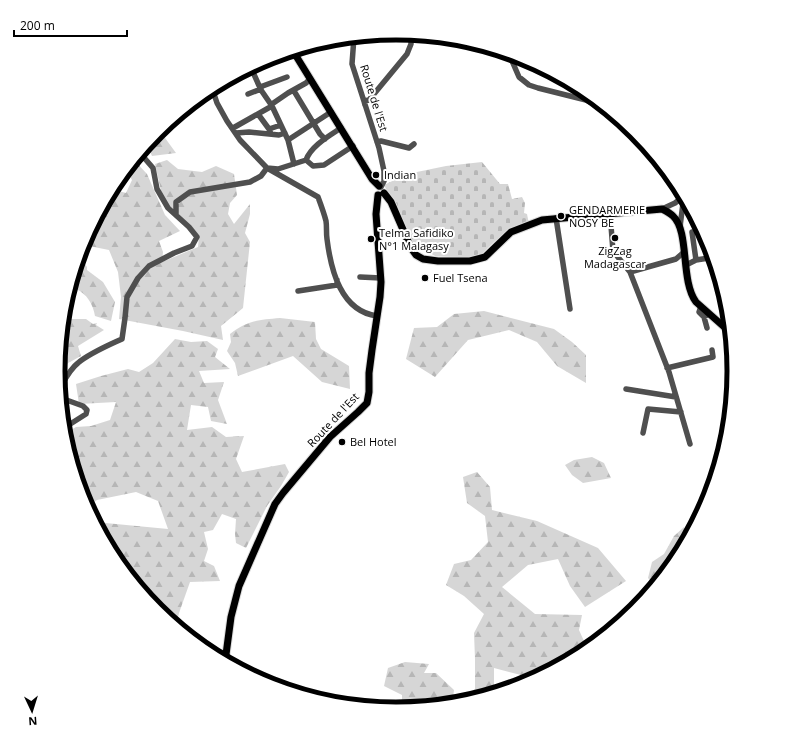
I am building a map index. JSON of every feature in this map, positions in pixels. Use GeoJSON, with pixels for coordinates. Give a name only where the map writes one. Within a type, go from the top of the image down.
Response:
{"type":"FeatureCollection","features":[{"type":"Feature","properties":{"kind":"main road"},"geometry":{"type":"LineString","coordinates":[[295,56],[353,146],[416,256],[430,260],[470,261],[485,257],[492,252],[511,232],[537,221],[662,209],[673,216],[680,227],[690,290],[696,302],[701,306],[707,315],[725,329]]}},
{"type":"Feature","properties":{"kind":"main road","name":"Route de l'Est"},"geometry":{"type":"LineString","coordinates":[[226,656],[231,617],[239,586],[275,504],[282,493],[330,437],[367,403],[371,354],[380,297],[381,278],[376,214],[380,191]]}},
{"type":"Feature","properties":{"kind":"street"},"geometry":{"type":"LineString","coordinates":[[365,107],[364,101],[369,100],[407,54],[411,41]]}},
{"type":"Feature","properties":{"kind":"street","name":"Route de l'Est"},"geometry":{"type":"LineString","coordinates":[[354,43],[352,64],[384,172],[384,182],[380,191]]}},
{"type":"Feature","properties":{"kind":"street"},"geometry":{"type":"LineString","coordinates":[[512,61],[519,77],[529,85],[587,100]]}},
{"type":"Feature","properties":{"kind":"street"},"geometry":{"type":"LineString","coordinates":[[252,73],[272,106],[285,133],[294,164]]}},
{"type":"Feature","properties":{"kind":"street"},"geometry":{"type":"LineString","coordinates":[[248,94],[287,77]]}},
{"type":"Feature","properties":{"kind":"street"},"geometry":{"type":"LineString","coordinates":[[235,130],[310,79]]}},
{"type":"Feature","properties":{"kind":"street"},"geometry":{"type":"LineString","coordinates":[[294,91],[320,134],[325,139]]}},
{"type":"Feature","properties":{"kind":"street"},"geometry":{"type":"LineString","coordinates":[[214,95],[217,103],[245,145],[267,168],[318,197],[326,220],[327,239],[337,285],[298,291]]}},
{"type":"Feature","properties":{"kind":"street"},"geometry":{"type":"LineString","coordinates":[[288,140],[331,112]]}},
{"type":"Feature","properties":{"kind":"street"},"geometry":{"type":"LineString","coordinates":[[258,114],[270,131],[279,135],[285,133]]}},
{"type":"Feature","properties":{"kind":"street"},"geometry":{"type":"LineString","coordinates":[[235,130],[248,132],[270,131],[281,125]]}},
{"type":"Feature","properties":{"kind":"street"},"geometry":{"type":"LineString","coordinates":[[267,168],[278,169],[306,160],[308,156],[325,139],[341,128]]}},
{"type":"Feature","properties":{"kind":"street"},"geometry":{"type":"LineString","coordinates":[[376,142],[381,141],[409,148],[414,144]]}},
{"type":"Feature","properties":{"kind":"street"},"geometry":{"type":"LineString","coordinates":[[306,160],[313,166],[324,165],[353,146]]}},
{"type":"Feature","properties":{"kind":"street"},"geometry":{"type":"LineString","coordinates":[[65,379],[78,363],[122,339],[127,297],[138,278],[149,266],[174,253],[192,246],[197,237],[176,214],[168,208],[157,189],[153,168],[144,157]]}},
{"type":"Feature","properties":{"kind":"street"},"geometry":{"type":"LineString","coordinates":[[176,214],[176,202],[190,192],[250,182],[261,176],[267,168]]}},
{"type":"Feature","properties":{"kind":"street"},"geometry":{"type":"LineString","coordinates":[[662,209],[680,199]]}},
{"type":"Feature","properties":{"kind":"street"},"geometry":{"type":"LineString","coordinates":[[680,227],[683,204]]}},
{"type":"Feature","properties":{"kind":"street"},"geometry":{"type":"LineString","coordinates":[[610,213],[613,251],[630,272],[667,368],[690,444]]}},
{"type":"Feature","properties":{"kind":"street"},"geometry":{"type":"LineString","coordinates":[[556,218],[570,309]]}},
{"type":"Feature","properties":{"kind":"street"},"geometry":{"type":"LineString","coordinates":[[696,260],[692,232],[697,232]]}},
{"type":"Feature","properties":{"kind":"street"},"geometry":{"type":"LineString","coordinates":[[630,272],[676,259],[684,252]]}},
{"type":"Feature","properties":{"kind":"street"},"geometry":{"type":"LineString","coordinates":[[686,265],[696,260],[708,258]]}},
{"type":"Feature","properties":{"kind":"street"},"geometry":{"type":"LineString","coordinates":[[360,277],[381,278]]}},
{"type":"Feature","properties":{"kind":"street"},"geometry":{"type":"LineString","coordinates":[[336,278],[347,300],[354,308],[377,316]]}},
{"type":"Feature","properties":{"kind":"street"},"geometry":{"type":"LineString","coordinates":[[707,315],[707,328]]}},
{"type":"Feature","properties":{"kind":"street"},"geometry":{"type":"LineString","coordinates":[[667,368],[713,357],[712,350]]}},
{"type":"Feature","properties":{"kind":"street"},"geometry":{"type":"LineString","coordinates":[[626,389],[676,397]]}},
{"type":"Feature","properties":{"kind":"street"},"geometry":{"type":"LineString","coordinates":[[67,400],[83,406],[87,410],[86,414],[69,425]]}},
{"type":"Feature","properties":{"kind":"street"},"geometry":{"type":"LineString","coordinates":[[643,432],[648,409],[681,412]]}},
{"type":"Feature","properties":{"kind":"green space"},"geometry":{"type":"Polygon","coordinates":[[[163,136],[176,153],[152,156],[149,150],[163,136]]]}},
{"type":"Feature","properties":{"kind":"green space"},"geometry":{"type":"Polygon","coordinates":[[[167,160],[178,169],[202,172],[216,166],[234,174],[237,195],[230,203],[228,214],[234,224],[250,204],[250,214],[245,233],[250,242],[243,308],[221,326],[223,340],[119,319],[121,297],[118,272],[109,250],[90,246],[99,225],[119,191],[126,193],[132,180],[130,176],[138,165],[147,174],[165,215],[180,231],[159,241],[163,252],[162,262],[198,247],[199,236],[191,226],[163,200],[155,164],[167,160]]]}},
{"type":"Feature","properties":{"kind":"green space"},"geometry":{"type":"Polygon","coordinates":[[[482,162],[500,184],[508,184],[512,199],[522,197],[525,203],[524,213],[527,214],[529,224],[513,229],[500,237],[478,258],[435,256],[414,244],[384,185],[407,174],[446,166],[482,162]]]}},
{"type":"Feature","properties":{"kind":"green space"},"geometry":{"type":"Polygon","coordinates":[[[84,262],[87,270],[103,282],[115,302],[111,321],[95,316],[93,307],[89,300],[76,289],[75,290],[84,262]]]}},
{"type":"Feature","properties":{"kind":"green space"},"geometry":{"type":"Polygon","coordinates":[[[484,311],[554,329],[572,342],[586,355],[586,383],[557,366],[537,342],[509,330],[468,340],[435,377],[406,359],[414,328],[437,327],[454,314],[484,311]]]}},
{"type":"Feature","properties":{"kind":"green space"},"geometry":{"type":"Polygon","coordinates":[[[69,318],[86,319],[93,324],[97,323],[96,325],[104,330],[78,346],[81,356],[68,363],[65,367],[69,318]]]}},
{"type":"Feature","properties":{"kind":"green space"},"geometry":{"type":"Polygon","coordinates":[[[280,318],[315,322],[316,339],[321,349],[349,366],[350,389],[322,382],[293,356],[238,376],[235,363],[227,351],[231,342],[230,334],[248,323],[280,318]]]}},
{"type":"Feature","properties":{"kind":"green space"},"geometry":{"type":"Polygon","coordinates":[[[175,339],[191,342],[207,341],[218,349],[215,357],[230,369],[199,371],[204,383],[224,382],[218,400],[227,424],[211,421],[208,407],[191,405],[187,430],[212,427],[226,437],[244,436],[236,459],[242,472],[285,464],[289,472],[267,506],[246,548],[236,543],[236,519],[222,514],[213,530],[204,532],[208,549],[204,561],[214,566],[220,581],[190,582],[177,620],[147,590],[121,556],[101,523],[168,529],[158,501],[136,492],[97,500],[92,503],[76,457],[70,430],[76,427],[91,426],[110,420],[116,402],[79,404],[76,384],[128,369],[139,372],[153,363],[175,339]]]}},
{"type":"Feature","properties":{"kind":"green space"},"geometry":{"type":"Polygon","coordinates":[[[592,457],[604,463],[611,478],[583,483],[572,475],[565,465],[574,460],[592,457]]]}},
{"type":"Feature","properties":{"kind":"green space"},"geometry":{"type":"Polygon","coordinates":[[[477,472],[490,487],[492,510],[537,521],[598,548],[626,581],[585,607],[570,586],[558,559],[528,565],[502,587],[535,614],[582,615],[579,630],[585,644],[564,658],[564,656],[521,675],[494,668],[494,688],[465,696],[475,689],[474,633],[484,614],[464,596],[446,585],[454,564],[471,560],[488,542],[485,516],[467,503],[463,477],[477,472]]]}},
{"type":"Feature","properties":{"kind":"green space"},"geometry":{"type":"Polygon","coordinates":[[[684,527],[685,534],[684,537],[652,582],[648,578],[652,562],[664,554],[674,536],[684,527]]]}},
{"type":"Feature","properties":{"kind":"green space"},"geometry":{"type":"Polygon","coordinates":[[[405,662],[429,664],[424,673],[436,673],[454,690],[453,698],[402,703],[402,695],[384,686],[388,668],[405,662]]]}},
{"type":"Feature","properties":{"kind":"place","name":"Indian"},"geometry":{"type":"Point","coordinates":[376,175]}},
{"type":"Feature","properties":{"kind":"place","name":"GENDARMERIE NOSY BE"},"geometry":{"type":"Point","coordinates":[561,216]}},
{"type":"Feature","properties":{"kind":"place","name":"ZigZag Madagascar"},"geometry":{"type":"Point","coordinates":[615,238]}},
{"type":"Feature","properties":{"kind":"place","name":"Telma Safidiko N°1 Malagasy"},"geometry":{"type":"Point","coordinates":[371,239]}},
{"type":"Feature","properties":{"kind":"place","name":"Fuel Tsena"},"geometry":{"type":"Point","coordinates":[425,278]}},
{"type":"Feature","properties":{"kind":"place","name":"Bel Hotel"},"geometry":{"type":"Point","coordinates":[342,442]}}]}
